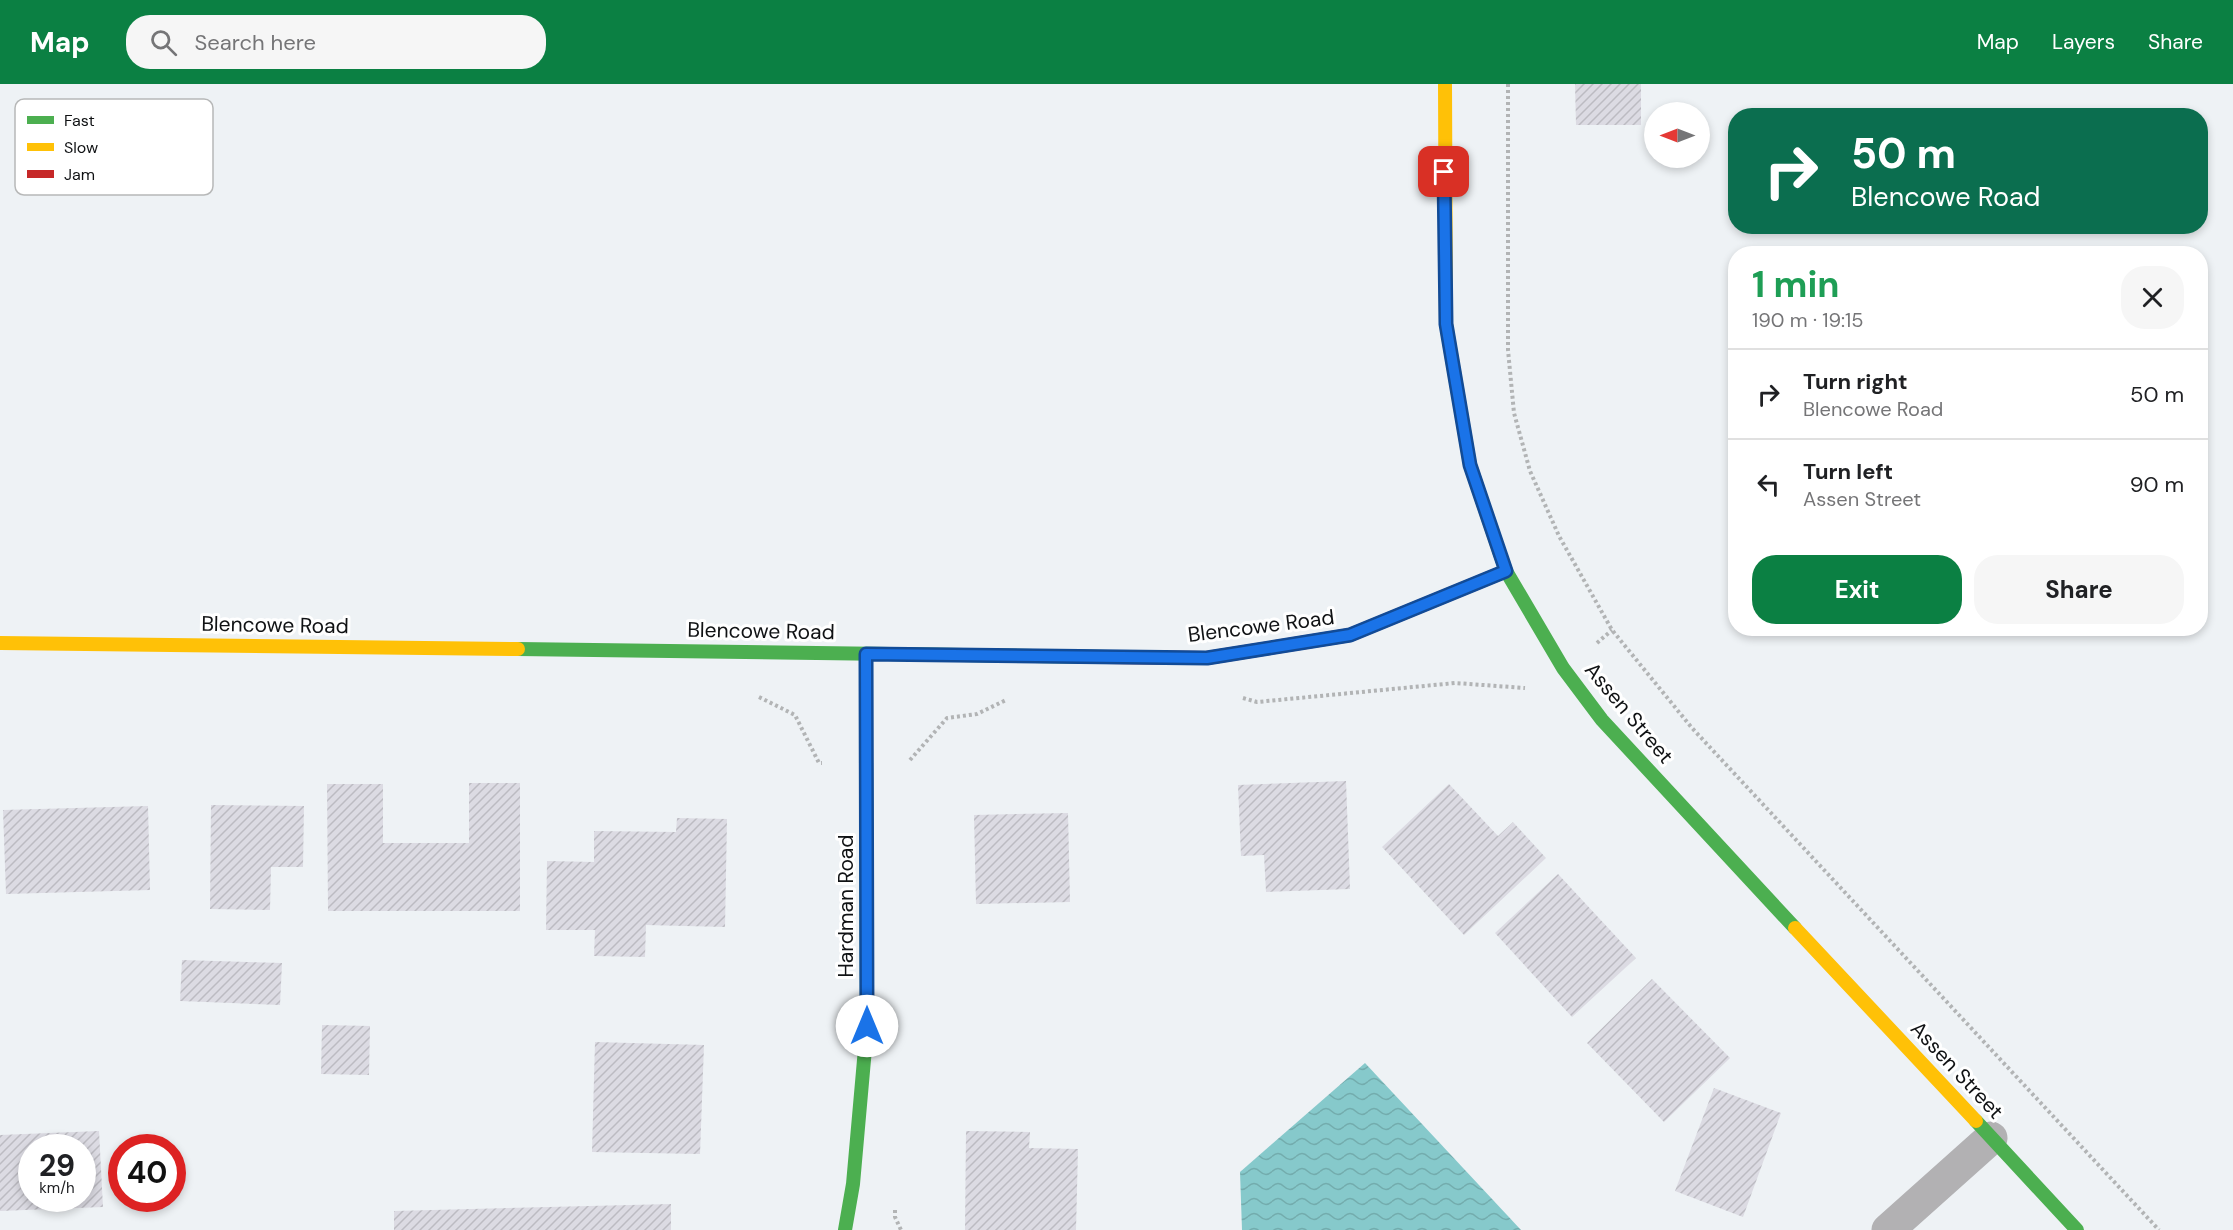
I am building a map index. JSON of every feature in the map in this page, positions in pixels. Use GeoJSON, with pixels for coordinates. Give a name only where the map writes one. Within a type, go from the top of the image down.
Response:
{"type":"FeatureCollection","features":[{"type":"Feature","properties":{"kind":"street","name":"Assen Street"},"geometry":{"type":"LineString","coordinates":[[1444,84],[1446,324],[1470,465],[1506,571],[1563,668],[1602,720],[2077,1230]]}},
{"type":"Feature","properties":{"kind":"street","name":"Blencowe Road"},"geometry":{"type":"LineString","coordinates":[[0,643],[1207,658],[1350,635],[1506,571]]}},
{"type":"Feature","properties":{"kind":"street","name":"Hardman Road"},"geometry":{"type":"LineString","coordinates":[[845,1230],[853,1185],[867,1026],[866,654]]}},
{"type":"Feature","properties":{"kind":"street"},"geometry":{"type":"LineString","coordinates":[[1888,1230],[1990,1138]]}},
{"type":"Feature","properties":{"kind":"path"},"geometry":{"type":"LineString","coordinates":[[1508,84],[1508,350],[1514,413],[1530,471],[1559,536],[1612,630],[1692,728],[2159,1230]]}},
{"type":"Feature","properties":{"kind":"path"},"geometry":{"type":"LineString","coordinates":[[1590,649],[1612,630]]}},
{"type":"Feature","properties":{"kind":"water"},"geometry":{"type":"Polygon","coordinates":[[[1365,1063],[1521,1230],[1242,1230],[1240,1172],[1365,1063]]]}},
{"type":"Feature","properties":{"kind":"building"},"geometry":{"type":"Polygon","coordinates":[[[1575,84],[1641,84],[1641,125],[1576,125],[1575,84]]]}},
{"type":"Feature","properties":{"kind":"building"},"geometry":{"type":"Polygon","coordinates":[[[1346,781],[1350,889],[1266,892],[1264,855],[1241,856],[1238,785],[1346,781]]]}},
{"type":"Feature","properties":{"kind":"building"},"geometry":{"type":"Polygon","coordinates":[[[469,783],[520,783],[520,911],[328,911],[327,784],[383,784],[383,843],[469,843],[469,783]]]}},
{"type":"Feature","properties":{"kind":"building"},"geometry":{"type":"Polygon","coordinates":[[[1449,784],[1498,836],[1513,822],[1546,858],[1464,935],[1382,847],[1449,784]]]}},
{"type":"Feature","properties":{"kind":"building"},"geometry":{"type":"Polygon","coordinates":[[[211,805],[304,806],[303,867],[271,867],[270,910],[210,909],[211,805]]]}},
{"type":"Feature","properties":{"kind":"building"},"geometry":{"type":"Polygon","coordinates":[[[148,806],[150,890],[6,894],[3,810],[148,806]]]}},
{"type":"Feature","properties":{"kind":"building"},"geometry":{"type":"Polygon","coordinates":[[[1068,813],[1070,902],[976,904],[974,815],[1068,813]]]}},
{"type":"Feature","properties":{"kind":"building"},"geometry":{"type":"Polygon","coordinates":[[[677,818],[727,819],[725,927],[646,925],[645,957],[594,956],[595,930],[546,930],[547,861],[594,862],[594,831],[676,832],[677,818]]]}},
{"type":"Feature","properties":{"kind":"building"},"geometry":{"type":"Polygon","coordinates":[[[1558,874],[1636,958],[1572,1017],[1495,933],[1558,874]]]}},
{"type":"Feature","properties":{"kind":"building"},"geometry":{"type":"Polygon","coordinates":[[[182,960],[282,963],[280,1005],[180,1001],[182,960]]]}},
{"type":"Feature","properties":{"kind":"building"},"geometry":{"type":"Polygon","coordinates":[[[1652,979],[1730,1058],[1664,1122],[1587,1043],[1652,979]]]}},
{"type":"Feature","properties":{"kind":"building"},"geometry":{"type":"Polygon","coordinates":[[[322,1025],[370,1026],[369,1075],[321,1074],[322,1025]]]}},
{"type":"Feature","properties":{"kind":"building"},"geometry":{"type":"Polygon","coordinates":[[[595,1042],[704,1045],[700,1154],[592,1152],[595,1042]]]}},
{"type":"Feature","properties":{"kind":"building"},"geometry":{"type":"Polygon","coordinates":[[[1714,1088],[1781,1113],[1743,1217],[1675,1191],[1714,1088]]]}},
{"type":"Feature","properties":{"kind":"building"},"geometry":{"type":"Polygon","coordinates":[[[99,1131],[103,1207],[96,1207],[96,1134],[25,1134],[99,1131]]]}},
{"type":"Feature","properties":{"kind":"building"},"geometry":{"type":"Polygon","coordinates":[[[966,1131],[1030,1132],[1029,1148],[1078,1149],[1076,1230],[965,1230],[966,1131]]]}},
{"type":"Feature","properties":{"kind":"building"},"geometry":{"type":"Polygon","coordinates":[[[18,1134],[18,1210],[0,1211],[0,1135],[18,1134]]]}},
{"type":"Feature","properties":{"kind":"building"},"geometry":{"type":"Polygon","coordinates":[[[671,1204],[671,1230],[394,1230],[394,1211],[671,1204]]]}},
{"type":"Feature","properties":{"kind":"traffic: fast"},"geometry":{"type":"LineString","coordinates":[[1499,551],[1506,571],[1563,668],[1602,720],[1795,928]]}},
{"type":"Feature","properties":{"kind":"traffic: fast"},"geometry":{"type":"LineString","coordinates":[[518,649],[1107,657]]}},
{"type":"Feature","properties":{"kind":"traffic: fast"},"geometry":{"type":"LineString","coordinates":[[845,1230],[853,1184],[867,1026],[866,763]]}},
{"type":"Feature","properties":{"kind":"traffic: fast"},"geometry":{"type":"LineString","coordinates":[[1976,1121],[2077,1230]]}},
{"type":"Feature","properties":{"kind":"traffic: slow"},"geometry":{"type":"LineString","coordinates":[[1445,84],[1446,324],[1470,465],[1499,551]]}},
{"type":"Feature","properties":{"kind":"traffic: slow"},"geometry":{"type":"LineString","coordinates":[[0,643],[518,649]]}},
{"type":"Feature","properties":{"kind":"traffic: slow"},"geometry":{"type":"LineString","coordinates":[[866,654],[866,763]]}},
{"type":"Feature","properties":{"kind":"traffic: slow"},"geometry":{"type":"LineString","coordinates":[[1795,928],[1976,1121]]}},
{"type":"Feature","properties":{"kind":"traffic: jam"},"geometry":{"type":"LineString","coordinates":[[1107,657],[1207,658],[1350,635],[1506,571]]}},
{"type":"Feature","properties":{"kind":"route"},"geometry":{"type":"LineString","coordinates":[[867,1026],[866,654],[1207,658],[1350,635],[1506,571],[1470,465],[1446,324],[1444,172]]}}]}
